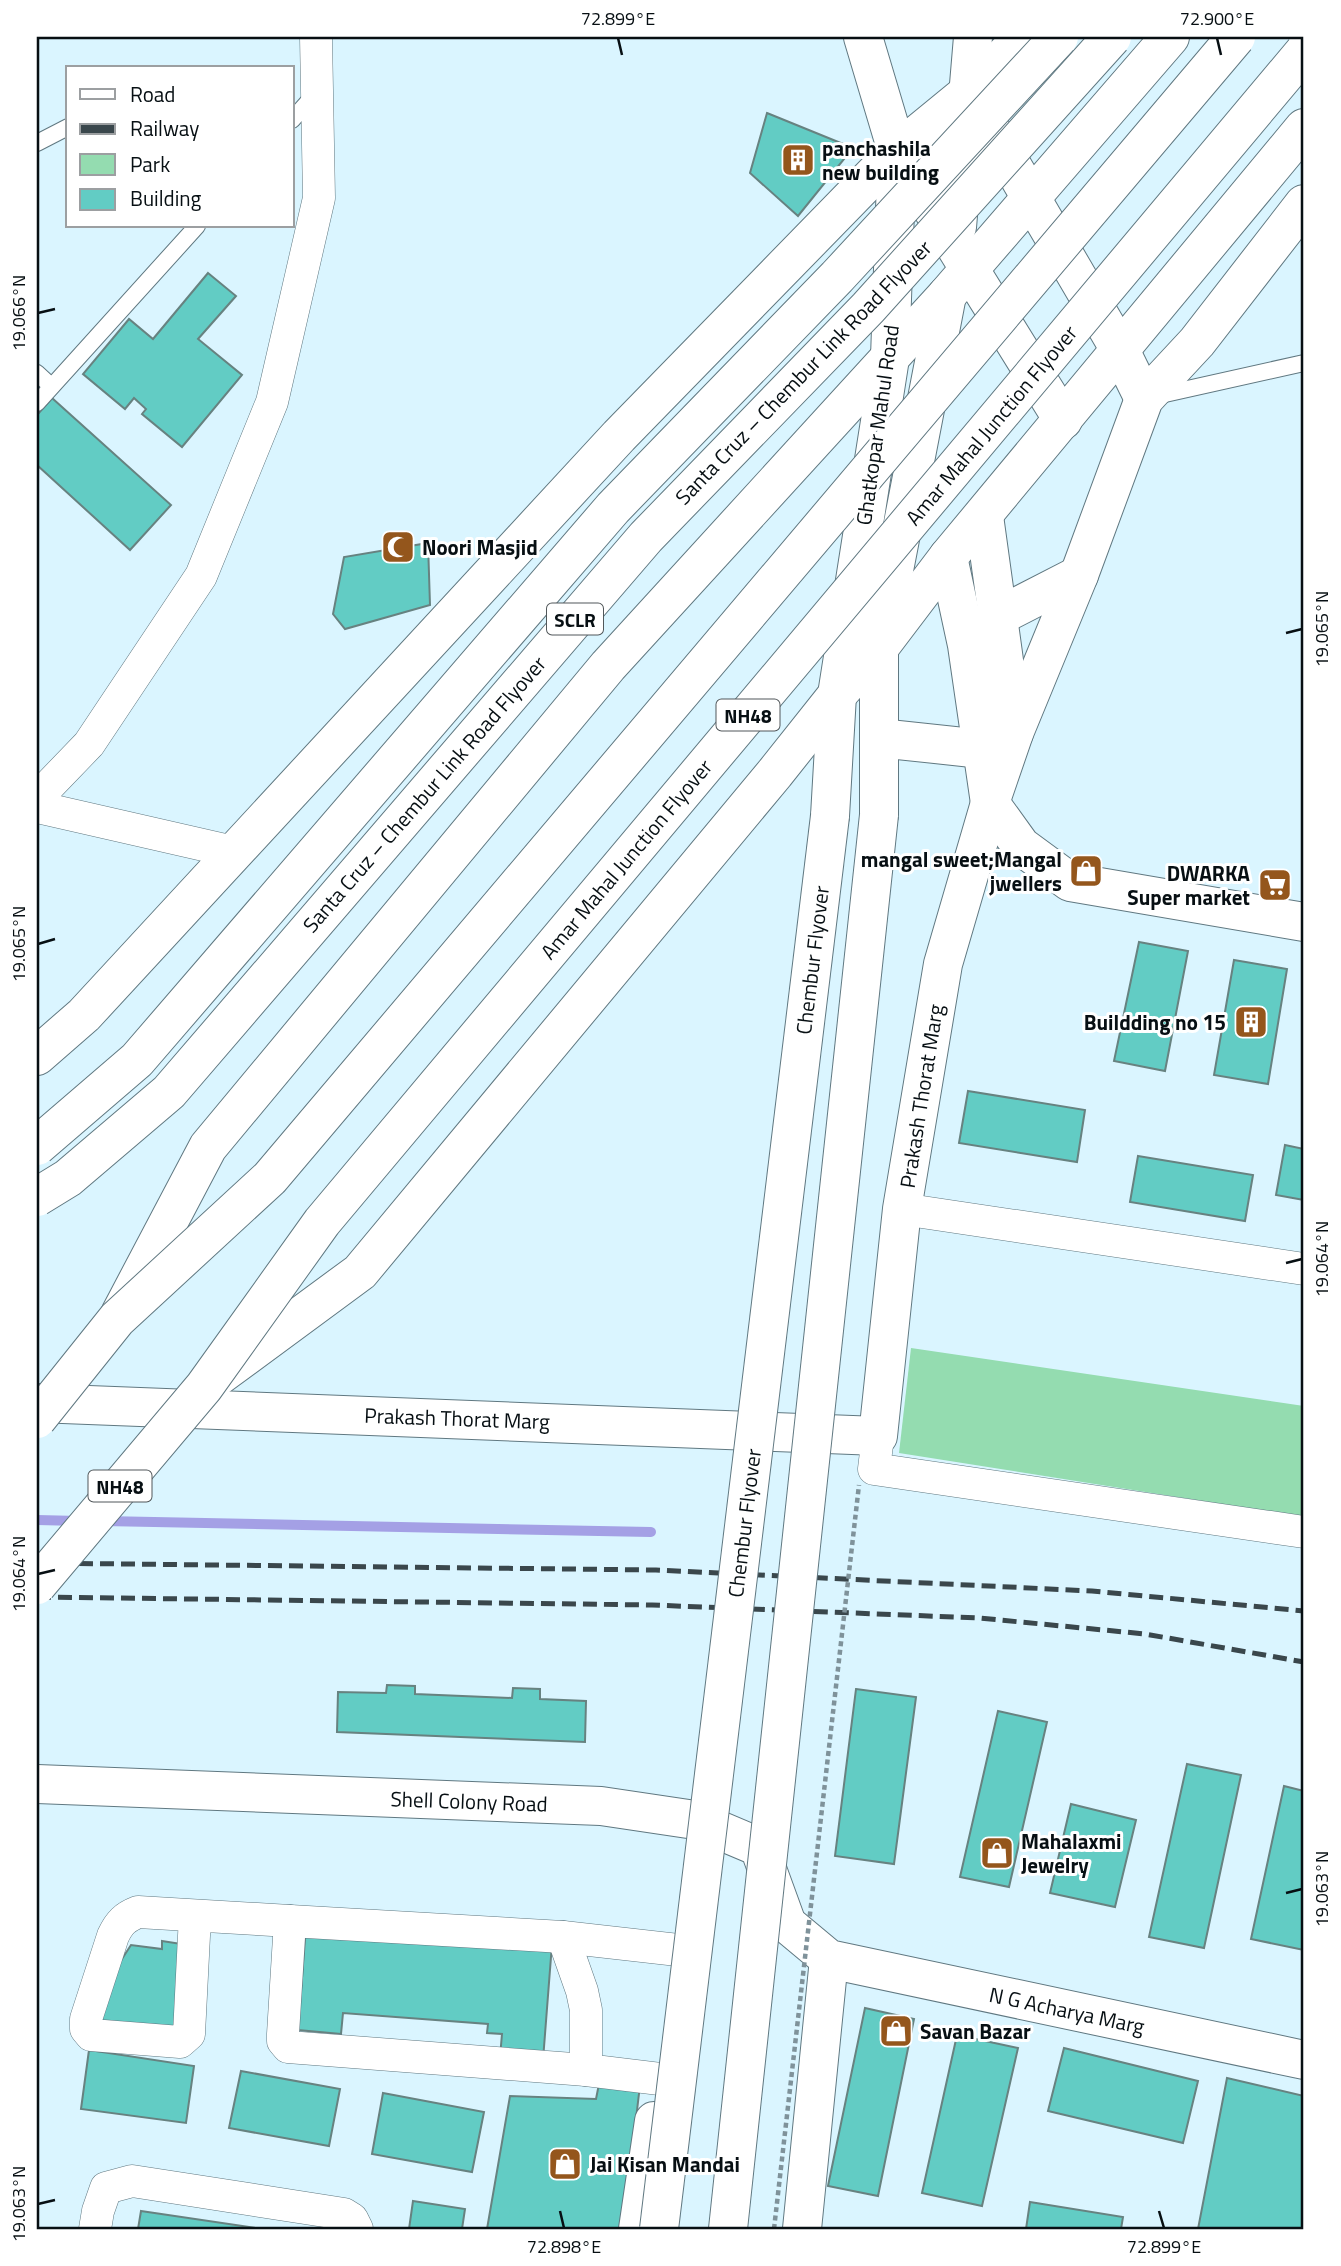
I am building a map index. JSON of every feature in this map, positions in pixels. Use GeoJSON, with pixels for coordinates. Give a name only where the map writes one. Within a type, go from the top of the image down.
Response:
{"type":"FeatureCollection","features":[{"type":"Feature","properties":{"kind":"main road","name":"Ghatkopar Mahul Road"},"geometry":{"type":"LineString","coordinates":[[830,816],[837,695],[890,358],[897,151],[863,37]]}},
{"type":"Feature","properties":{"kind":"main road","name":"Ghatkopar Mahul Road"},"geometry":{"type":"LineString","coordinates":[[728,2229],[879,815],[879,648],[958,270],[973,37]]}},
{"type":"Feature","properties":{"kind":"main road"},"geometry":{"type":"LineString","coordinates":[[37,1056],[83,1015],[619,436],[897,151],[969,92],[1023,37]]}},
{"type":"Feature","properties":{"kind":"main road","name":"Santa Cruz – Chembur Link Road Flyover"},"geometry":{"type":"LineString","coordinates":[[37,1146],[137,1060],[613,508],[837,277],[1059,37]]}},
{"type":"Feature","properties":{"kind":"main road","name":"Santa Cruz – Chembur Link Road Flyover"},"geometry":{"type":"LineString","coordinates":[[37,1197],[68,1178],[169,1091],[646,537],[868,308],[1112,37]]}},
{"type":"Feature","properties":{"kind":"main road"},"geometry":{"type":"LineString","coordinates":[[117,1319],[208,1147],[608,666],[890,358],[958,270],[1031,198],[1170,37]]}},
{"type":"Feature","properties":{"kind":"main road","name":"NH48"},"geometry":{"type":"LineString","coordinates":[[37,1419],[117,1319],[271,1178],[1236,37]]}},
{"type":"Feature","properties":{"kind":"main road","name":"Amar Mahal Junction Flyover"},"geometry":{"type":"LineString","coordinates":[[204,1387],[322,1222],[1304,52]]}},
{"type":"Feature","properties":{"kind":"main road"},"geometry":{"type":"LineString","coordinates":[[969,92],[1120,350],[1144,399],[1197,342],[1304,204]]}},
{"type":"Feature","properties":{"kind":"main road"},"geometry":{"type":"LineString","coordinates":[[204,1387],[360,1272],[837,695],[879,648],[948,558],[1304,128]]}},
{"type":"Feature","properties":{"kind":"main road"},"geometry":{"type":"LineString","coordinates":[[897,151],[958,270],[1063,420]]}},
{"type":"Feature","properties":{"kind":"main road","name":"Prakash Thorat Marg"},"geometry":{"type":"LineString","coordinates":[[37,1403],[878,1436],[902,1209],[943,964],[990,803],[998,741],[1079,575],[1144,399]]}},
{"type":"Feature","properties":{"kind":"main road"},"geometry":{"type":"LineString","coordinates":[[984,516],[999,616],[998,741]]}},
{"type":"Feature","properties":{"kind":"main road"},"geometry":{"type":"LineString","coordinates":[[948,558],[967,645],[998,741]]}},
{"type":"Feature","properties":{"kind":"main road"},"geometry":{"type":"LineString","coordinates":[[999,616],[1079,575]]}},
{"type":"Feature","properties":{"kind":"main road"},"geometry":{"type":"LineString","coordinates":[[879,738],[998,741]]}},
{"type":"Feature","properties":{"kind":"main road"},"geometry":{"type":"LineString","coordinates":[[990,803],[1021,846],[1070,882],[1304,922]]}},
{"type":"Feature","properties":{"kind":"main road","name":"Chembur Flyover"},"geometry":{"type":"LineString","coordinates":[[659,2229],[830,816]]}},
{"type":"Feature","properties":{"kind":"main road","name":"NH48"},"geometry":{"type":"LineString","coordinates":[[37,1585],[204,1387]]}},
{"type":"Feature","properties":{"kind":"main road","name":"Shell Colony Road"},"geometry":{"type":"LineString","coordinates":[[37,1784],[601,1806],[695,1821],[759,1847],[787,1924],[829,1959]]}},
{"type":"Feature","properties":{"kind":"main road"},"geometry":{"type":"LineString","coordinates":[[638,2229],[695,1821]]}},
{"type":"Feature","properties":{"kind":"main road"},"geometry":{"type":"LineString","coordinates":[[802,2229],[829,1959]]}},
{"type":"Feature","properties":{"kind":"main road","name":"N G Acharya Marg"},"geometry":{"type":"LineString","coordinates":[[829,1959],[1304,2060]]}},
{"type":"Feature","properties":{"kind":"street"},"geometry":{"type":"LineString","coordinates":[[37,798],[89,744],[201,576],[272,402],[318,198],[316,37]]}},
{"type":"Feature","properties":{"kind":"street"},"geometry":{"type":"LineString","coordinates":[[37,807],[234,852]]}},
{"type":"Feature","properties":{"kind":"street"},"geometry":{"type":"LineString","coordinates":[[902,1209],[1304,1269]]}},
{"type":"Feature","properties":{"kind":"street","name":"Prakash Thorat Marg"},"geometry":{"type":"LineString","coordinates":[[878,1436],[874,1469],[1304,1532]]}},
{"type":"Feature","properties":{"kind":"street"},"geometry":{"type":"LineString","coordinates":[[195,1916],[186,2039],[180,2042],[91,2035],[86,2029],[86,2019],[117,1926],[126,1917],[138,1912],[563,1937],[678,1950]]}},
{"type":"Feature","properties":{"kind":"street"},"geometry":{"type":"LineString","coordinates":[[290,1921],[283,2034],[283,2041],[288,2047],[586,2070],[660,2079]]}},
{"type":"Feature","properties":{"kind":"street"},"geometry":{"type":"LineString","coordinates":[[563,1937],[586,2010],[586,2070]]}},
{"type":"Feature","properties":{"kind":"street"},"geometry":{"type":"LineString","coordinates":[[95,2229],[106,2188],[132,2181],[344,2214],[352,2219],[357,2229]]}},
{"type":"Feature","properties":{"kind":"lane"},"geometry":{"type":"LineString","coordinates":[[294,118],[317,93]]}},
{"type":"Feature","properties":{"kind":"lane"},"geometry":{"type":"LineString","coordinates":[[37,143],[66,128]]}},
{"type":"Feature","properties":{"kind":"lane"},"geometry":{"type":"LineString","coordinates":[[37,403],[195,228]]}},
{"type":"Feature","properties":{"kind":"lane"},"geometry":{"type":"LineString","coordinates":[[1144,399],[1304,363]]}},
{"type":"Feature","properties":{"kind":"lane"},"geometry":{"type":"LineString","coordinates":[[37,373],[51,387]]}},
{"type":"Feature","properties":{"kind":"path"},"geometry":{"type":"LineString","coordinates":[[774,2229],[859,1485]]}},
{"type":"Feature","properties":{"kind":"green space"},"geometry":{"type":"Polygon","coordinates":[[[911,1348],[1304,1406],[1304,1517],[899,1453],[911,1348]]]}},
{"type":"Feature","properties":{"kind":"building","name":"panchashila new building"},"geometry":{"type":"Polygon","coordinates":[[[767,113],[853,148],[798,216],[750,173],[767,113]]]}},
{"type":"Feature","properties":{"kind":"building"},"geometry":{"type":"Polygon","coordinates":[[[208,273],[236,296],[198,339],[242,375],[182,447],[142,414],[146,409],[134,398],[125,409],[83,374],[129,319],[153,339],[208,273]]]}},
{"type":"Feature","properties":{"kind":"building"},"geometry":{"type":"Polygon","coordinates":[[[52,398],[171,505],[130,550],[37,465],[37,415],[52,398]]]}},
{"type":"Feature","properties":{"kind":"building"},"geometry":{"type":"Polygon","coordinates":[[[428,543],[430,605],[345,629],[333,614],[344,557],[428,543]]]}},
{"type":"Feature","properties":{"kind":"building"},"geometry":{"type":"Polygon","coordinates":[[[1139,942],[1188,951],[1165,1071],[1114,1061],[1139,942]]]}},
{"type":"Feature","properties":{"kind":"building","name":"Buildding no 15"},"geometry":{"type":"Polygon","coordinates":[[[1234,960],[1287,969],[1268,1084],[1214,1075],[1234,960]]]}},
{"type":"Feature","properties":{"kind":"building"},"geometry":{"type":"Polygon","coordinates":[[[968,1091],[1085,1110],[1077,1162],[959,1143],[968,1091]]]}},
{"type":"Feature","properties":{"kind":"building"},"geometry":{"type":"Polygon","coordinates":[[[1285,1145],[1304,1149],[1304,1200],[1276,1195],[1285,1145]]]}},
{"type":"Feature","properties":{"kind":"building"},"geometry":{"type":"Polygon","coordinates":[[[1138,1156],[1253,1175],[1245,1221],[1130,1202],[1138,1156]]]}},
{"type":"Feature","properties":{"kind":"building"},"geometry":{"type":"Polygon","coordinates":[[[387,1685],[415,1686],[415,1694],[512,1698],[513,1688],[540,1689],[540,1699],[586,1701],[585,1742],[337,1732],[338,1692],[386,1693],[387,1685]]]}},
{"type":"Feature","properties":{"kind":"building"},"geometry":{"type":"Polygon","coordinates":[[[856,1689],[916,1697],[894,1864],[835,1856],[856,1689]]]}},
{"type":"Feature","properties":{"kind":"building"},"geometry":{"type":"Polygon","coordinates":[[[998,1711],[1047,1722],[1009,1887],[960,1877],[998,1711]]]}},
{"type":"Feature","properties":{"kind":"building"},"geometry":{"type":"Polygon","coordinates":[[[1187,1764],[1241,1775],[1204,1948],[1149,1937],[1187,1764]]]}},
{"type":"Feature","properties":{"kind":"building"},"geometry":{"type":"Polygon","coordinates":[[[1284,1786],[1304,1791],[1304,1950],[1251,1939],[1284,1786]]]}},
{"type":"Feature","properties":{"kind":"building"},"geometry":{"type":"Polygon","coordinates":[[[1071,1804],[1136,1820],[1115,1907],[1050,1893],[1071,1804]]]}},
{"type":"Feature","properties":{"kind":"building"},"geometry":{"type":"Polygon","coordinates":[[[306,1926],[552,1944],[543,2060],[500,2057],[502,2034],[487,2033],[488,2024],[343,2013],[341,2034],[298,2030],[306,1926]]]}},
{"type":"Feature","properties":{"kind":"building"},"geometry":{"type":"Polygon","coordinates":[[[162,1941],[188,1945],[177,2032],[98,2023],[109,1979],[131,1945],[162,1949],[162,1941]]]}},
{"type":"Feature","properties":{"kind":"building"},"geometry":{"type":"Polygon","coordinates":[[[865,2008],[914,2019],[878,2196],[828,2186],[865,2008]]]}},
{"type":"Feature","properties":{"kind":"building"},"geometry":{"type":"Polygon","coordinates":[[[957,2035],[1018,2048],[982,2206],[922,2193],[957,2035]]]}},
{"type":"Feature","properties":{"kind":"building"},"geometry":{"type":"Polygon","coordinates":[[[1064,2048],[1198,2081],[1183,2143],[1048,2111],[1064,2048]]]}},
{"type":"Feature","properties":{"kind":"building"},"geometry":{"type":"Polygon","coordinates":[[[89,2050],[194,2066],[186,2123],[81,2109],[89,2050]]]}},
{"type":"Feature","properties":{"kind":"building"},"geometry":{"type":"Polygon","coordinates":[[[241,2071],[340,2089],[329,2146],[229,2128],[241,2071]]]}},
{"type":"Feature","properties":{"kind":"building","name":"Jai Kisan Mandai"},"geometry":{"type":"Polygon","coordinates":[[[601,2074],[640,2085],[623,2229],[487,2229],[510,2096],[596,2099],[601,2074]]]}},
{"type":"Feature","properties":{"kind":"building"},"geometry":{"type":"Polygon","coordinates":[[[1227,2078],[1304,2096],[1304,2229],[1198,2229],[1227,2078]]]}},
{"type":"Feature","properties":{"kind":"building"},"geometry":{"type":"Polygon","coordinates":[[[383,2093],[484,2112],[472,2172],[372,2154],[383,2093]]]}},
{"type":"Feature","properties":{"kind":"building"},"geometry":{"type":"Polygon","coordinates":[[[413,2201],[465,2209],[462,2229],[409,2229],[413,2201]]]}},
{"type":"Feature","properties":{"kind":"building"},"geometry":{"type":"Polygon","coordinates":[[[1030,2202],[1123,2217],[1121,2229],[1026,2229],[1030,2202]]]}},
{"type":"Feature","properties":{"kind":"building"},"geometry":{"type":"Polygon","coordinates":[[[141,2211],[262,2229],[138,2229],[141,2211]]]}},
{"type":"Feature","properties":{"kind":"waterway"},"geometry":{"type":"LineString","coordinates":[[37,1520],[79,1521]]}},
{"type":"Feature","properties":{"kind":"waterway"},"geometry":{"type":"LineString","coordinates":[[103,1521],[651,1532]]}},
{"type":"Feature","properties":{"kind":"railway"},"geometry":{"type":"LineString","coordinates":[[37,1563],[656,1570],[1092,1591],[1304,1611]]}},
{"type":"Feature","properties":{"kind":"railway"},"geometry":{"type":"LineString","coordinates":[[37,1597],[652,1605],[979,1618],[1145,1634],[1304,1662]]}},
{"type":"Feature","properties":{"kind":"place","name":"panchashila new building"},"geometry":{"type":"Point","coordinates":[798,160]}},
{"type":"Feature","properties":{"kind":"place","name":"Noori Masjid"},"geometry":{"type":"Point","coordinates":[398,547]}},
{"type":"Feature","properties":{"kind":"place","name":"mangal sweet;Mangal jwellers"},"geometry":{"type":"Point","coordinates":[1086,871]}},
{"type":"Feature","properties":{"kind":"place","name":"DWARKA Super market"},"geometry":{"type":"Point","coordinates":[1275,885]}},
{"type":"Feature","properties":{"kind":"place","name":"Buildding no 15"},"geometry":{"type":"Point","coordinates":[1251,1022]}},
{"type":"Feature","properties":{"kind":"place","name":"Mahalaxmi Jewelry"},"geometry":{"type":"Point","coordinates":[997,1853]}},
{"type":"Feature","properties":{"kind":"place","name":"Savan Bazar"},"geometry":{"type":"Point","coordinates":[896,2031]}},
{"type":"Feature","properties":{"kind":"place","name":"Jai Kisan Mandai"},"geometry":{"type":"Point","coordinates":[565,2164]}}]}
